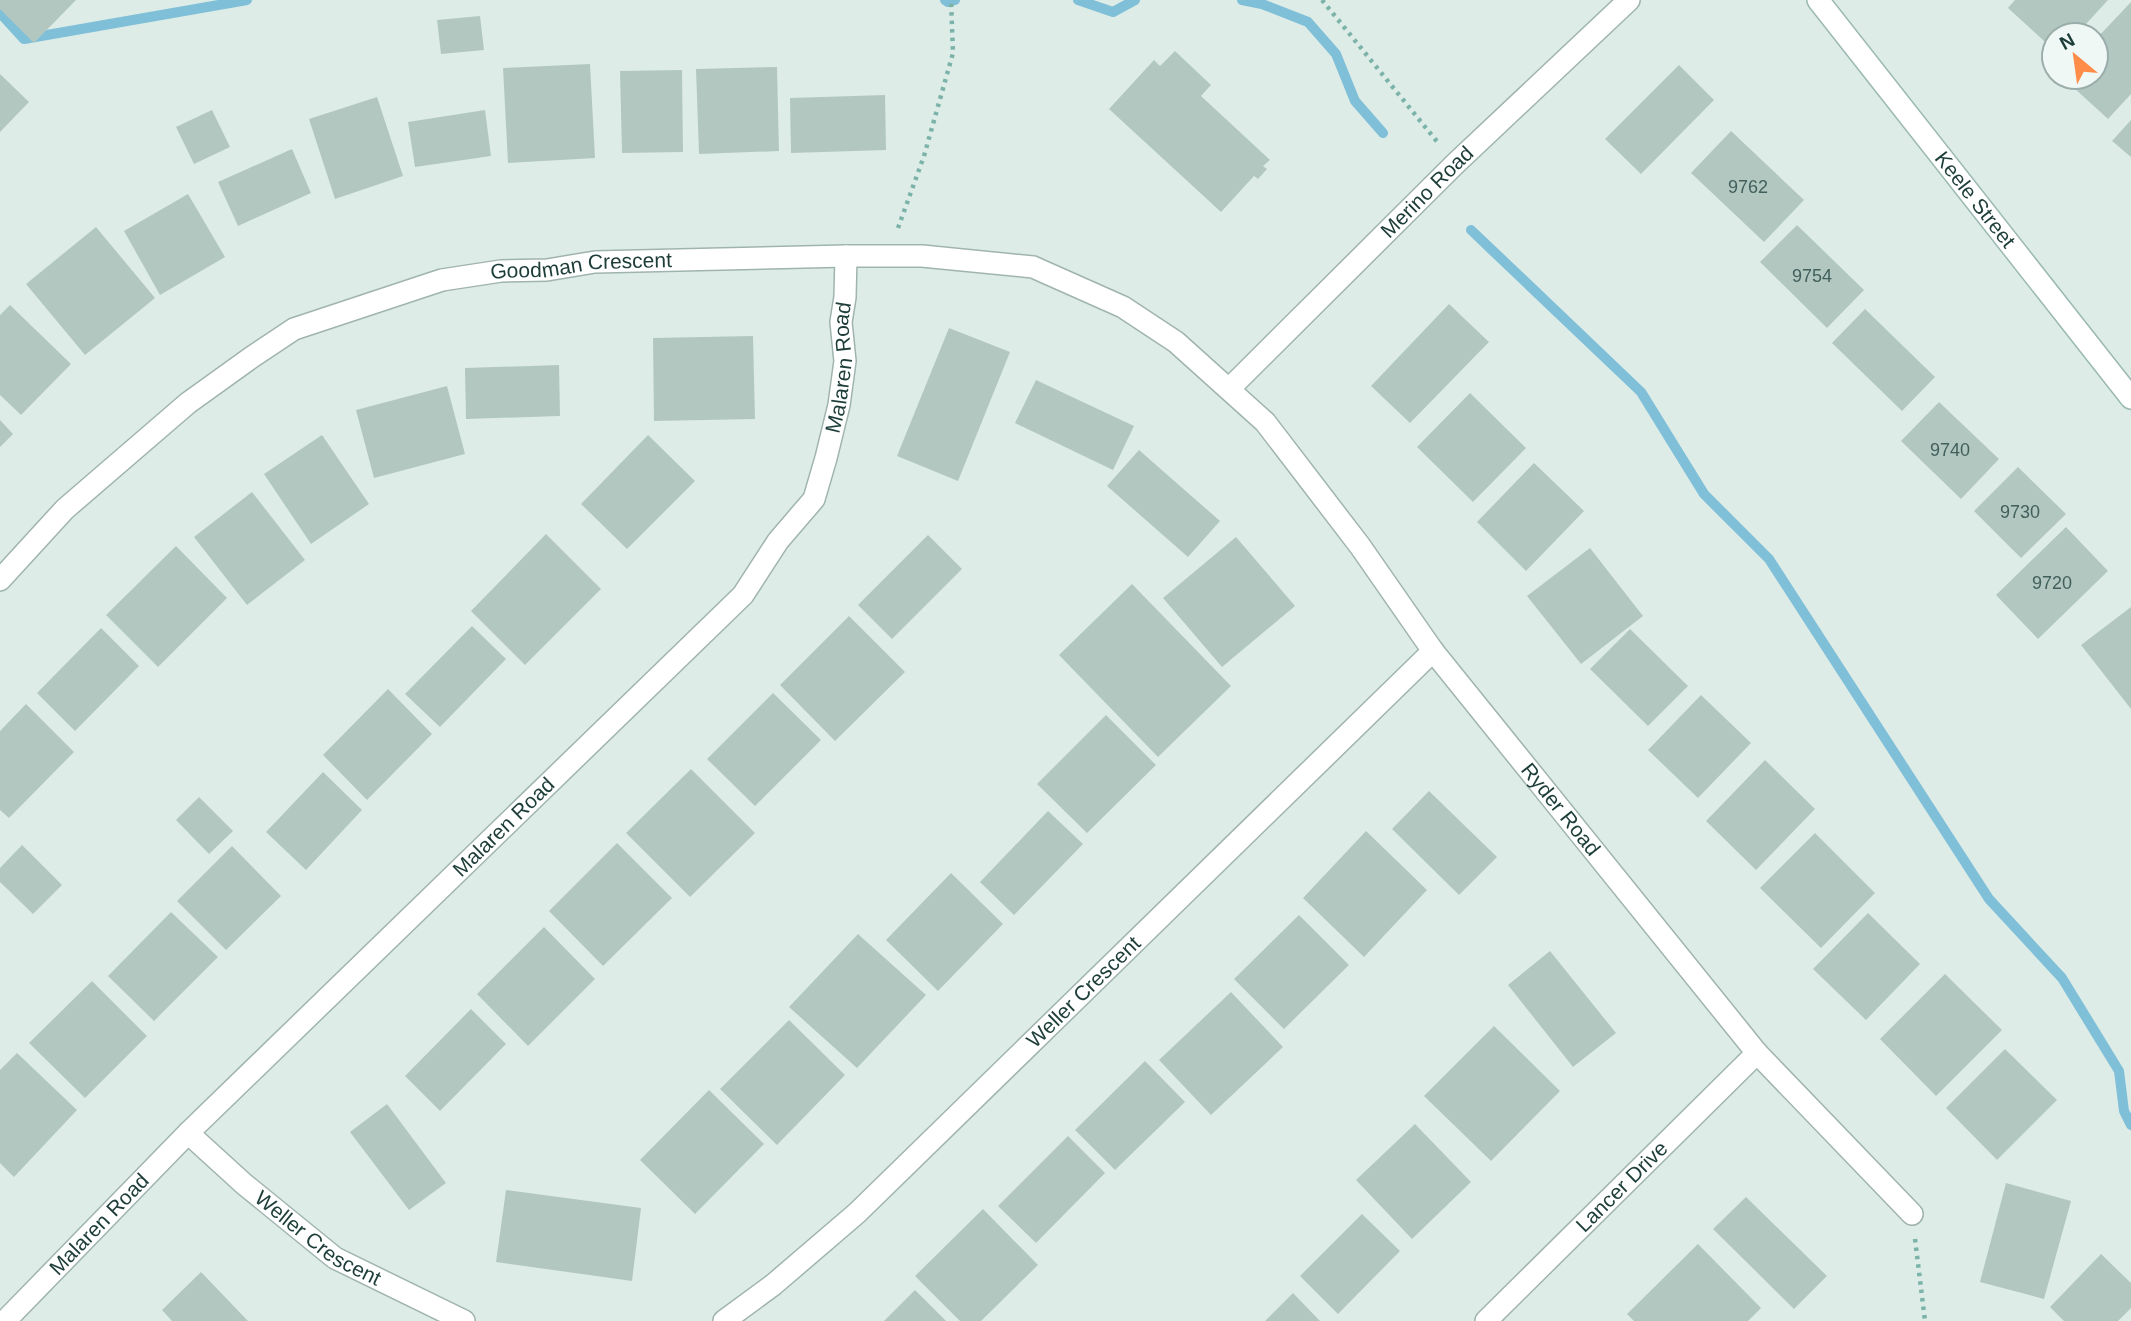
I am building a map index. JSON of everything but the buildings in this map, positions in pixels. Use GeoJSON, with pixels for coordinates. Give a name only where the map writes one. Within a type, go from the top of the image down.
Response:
{"type":"FeatureCollection","features":[{"type":"Feature","properties":{"kind":"street","name":"Merino Road"},"geometry":{"type":"LineString","coordinates":[[1230,388],[1455,164],[1629,0]]}},
{"type":"Feature","properties":{"kind":"street","name":"Keele Street"},"geometry":{"type":"LineString","coordinates":[[1818,0],[2131,398]]}},
{"type":"Feature","properties":{"kind":"street","name":"Goodman Crescent"},"geometry":{"type":"LineString","coordinates":[[0,580],[65,509],[188,402],[294,329],[442,279],[501,271],[547,270],[595,262],[846,256],[922,257],[1033,267],[1123,307],[1177,342],[1230,388]]}},
{"type":"Feature","properties":{"kind":"street","name":"Malaren Road"},"geometry":{"type":"LineString","coordinates":[[5,1321],[188,1133],[743,595],[778,541],[814,499],[839,405],[845,361],[841,322],[845,297],[846,256]]}},
{"type":"Feature","properties":{"kind":"street","name":"Ryder Road"},"geometry":{"type":"LineString","coordinates":[[1230,388],[1265,422],[1301,467],[1360,545],[1433,651],[1757,1053],[1912,1214]]}},
{"type":"Feature","properties":{"kind":"street","name":"Weller Crescent"},"geometry":{"type":"LineString","coordinates":[[724,1321],[773,1285],[857,1213],[1433,651]]}},
{"type":"Feature","properties":{"kind":"street","name":"Lancer Drive"},"geometry":{"type":"LineString","coordinates":[[1486,1321],[1757,1053]]}},
{"type":"Feature","properties":{"kind":"street","name":"Weller Crescent"},"geometry":{"type":"LineString","coordinates":[[188,1133],[244,1184],[335,1258],[464,1321]]}},
{"type":"Feature","properties":{"kind":"path"},"geometry":{"type":"LineString","coordinates":[[888,256],[924,156],[953,53],[951,0]]}},
{"type":"Feature","properties":{"kind":"path"},"geometry":{"type":"LineString","coordinates":[[1322,0],[1455,164]]}},
{"type":"Feature","properties":{"kind":"path"},"geometry":{"type":"LineString","coordinates":[[1912,1214],[1925,1321]]}},
{"type":"Feature","properties":{"kind":"waterway"},"geometry":{"type":"LineString","coordinates":[[0,13],[24,39],[247,0]]}},
{"type":"Feature","properties":{"kind":"waterway"},"geometry":{"type":"LineString","coordinates":[[945,0],[955,0]]}},
{"type":"Feature","properties":{"kind":"waterway"},"geometry":{"type":"LineString","coordinates":[[1078,0],[1113,12],[1135,0]]}},
{"type":"Feature","properties":{"kind":"waterway"},"geometry":{"type":"LineString","coordinates":[[1242,0],[1262,4],[1308,22],[1336,54],[1355,101],[1383,133]]}},
{"type":"Feature","properties":{"kind":"waterway"},"geometry":{"type":"LineString","coordinates":[[1471,230],[1641,392],[1704,494],[1769,559],[1989,899],[2062,978],[2119,1071],[2124,1111],[2131,1125]]}}]}
